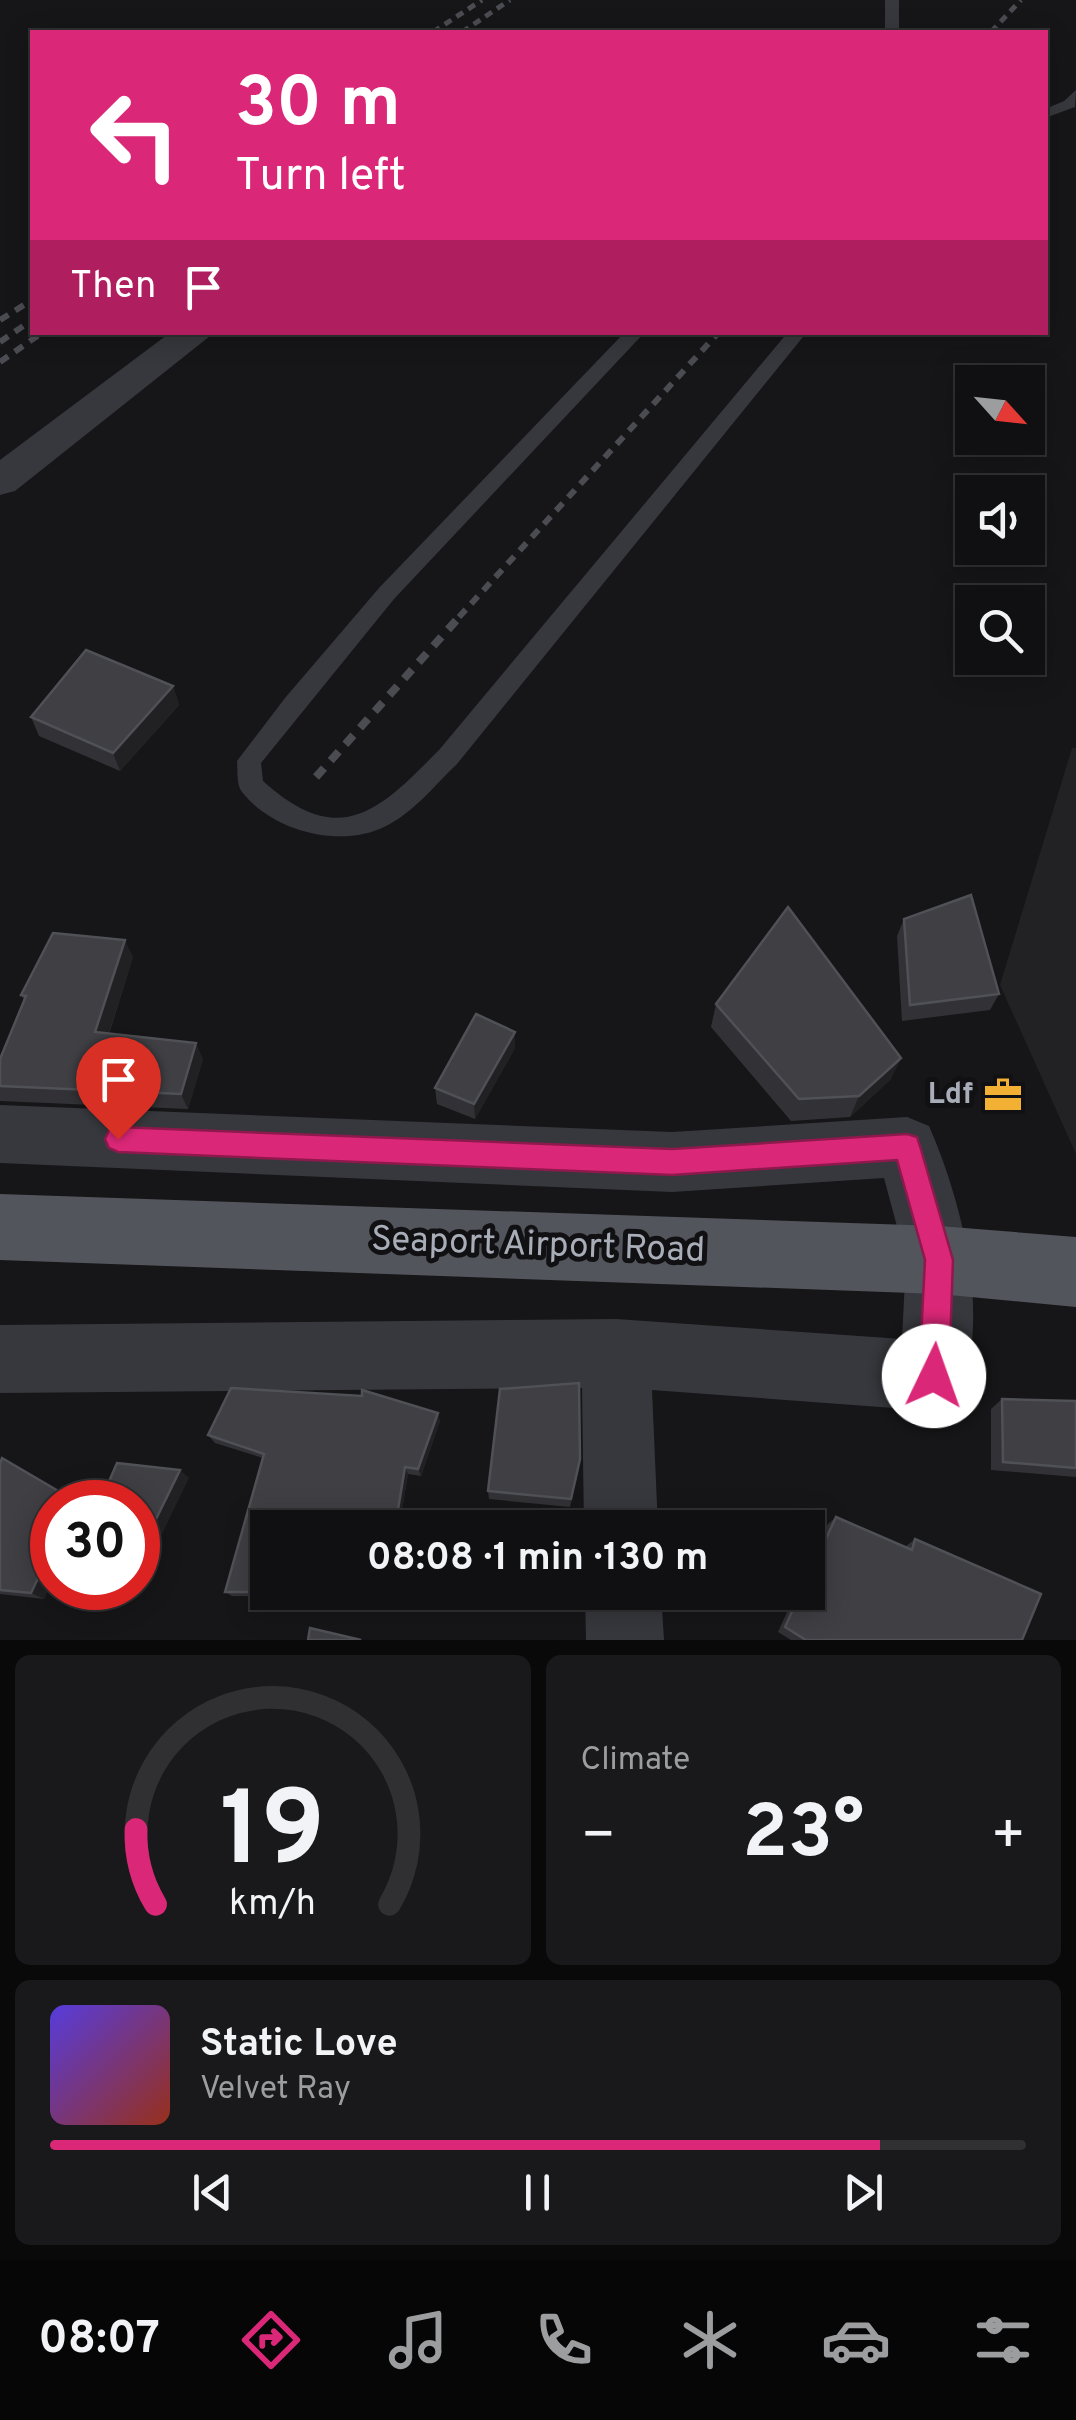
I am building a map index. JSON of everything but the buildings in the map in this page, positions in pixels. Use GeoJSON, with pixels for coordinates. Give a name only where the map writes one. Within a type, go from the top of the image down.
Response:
{"type":"FeatureCollection","features":[{"type":"Feature","properties":{"kind":"main road","name":"Seaport Airport Road"},"geometry":{"type":"LineString","coordinates":[[0,1227],[939,1260],[1076,1272]]}},
{"type":"Feature","properties":{"kind":"street"},"geometry":{"type":"LineString","coordinates":[[0,480],[192,335]]}},
{"type":"Feature","properties":{"kind":"street"},"geometry":{"type":"LineString","coordinates":[[0,1134],[672,1162],[907,1146],[939,1260],[934,1376],[616,1353],[0,1359]]}},
{"type":"Feature","properties":{"kind":"street"},"geometry":{"type":"LineString","coordinates":[[616,1353],[620,1510]]}},
{"type":"Feature","properties":{"kind":"street"},"geometry":{"type":"LineString","coordinates":[[623,1610],[624,1640]]}},
{"type":"Feature","properties":{"kind":"lane"},"geometry":{"type":"LineString","coordinates":[[892,0],[892,30]]}},
{"type":"Feature","properties":{"kind":"lane"},"geometry":{"type":"LineString","coordinates":[[1048,113],[1070,104],[1075,96]]}},
{"type":"Feature","properties":{"kind":"lane"},"geometry":{"type":"LineString","coordinates":[[633,335],[433,544],[294,701],[249,761],[251,785],[271,805],[305,821],[342,827],[374,821],[410,796],[448,757],[796,335]]}},
{"type":"Feature","properties":{"kind":"shaded area"},"geometry":{"type":"Polygon","coordinates":[[[1072,748],[1076,748],[1076,1154],[1000,985],[1072,748]]]}},
{"type":"Feature","properties":{"kind":"railway"},"geometry":{"type":"LineString","coordinates":[[436,30],[482,0]]}},
{"type":"Feature","properties":{"kind":"railway"},"geometry":{"type":"LineString","coordinates":[[465,30],[510,0]]}},
{"type":"Feature","properties":{"kind":"railway"},"geometry":{"type":"LineString","coordinates":[[993,30],[1021,0]]}},
{"type":"Feature","properties":{"kind":"railway"},"geometry":{"type":"LineString","coordinates":[[0,320],[30,301]]}},
{"type":"Feature","properties":{"kind":"railway"},"geometry":{"type":"LineString","coordinates":[[0,342],[30,321]]}},
{"type":"Feature","properties":{"kind":"railway"},"geometry":{"type":"LineString","coordinates":[[0,362],[39,335]]}},
{"type":"Feature","properties":{"kind":"railway"},"geometry":{"type":"LineString","coordinates":[[459,617],[716,335]]}},
{"type":"Feature","properties":{"kind":"railway"},"geometry":{"type":"LineString","coordinates":[[316,777],[461,615]]}},
{"type":"Feature","properties":{"kind":"place","name":"Ldf"},"geometry":{"type":"Point","coordinates":[1003,1095]}},
{"type":"Feature","properties":{"kind":"route"},"geometry":{"type":"LineString","coordinates":[[118,1139],[672,1162],[907,1146],[939,1260],[934,1376]]}}]}
